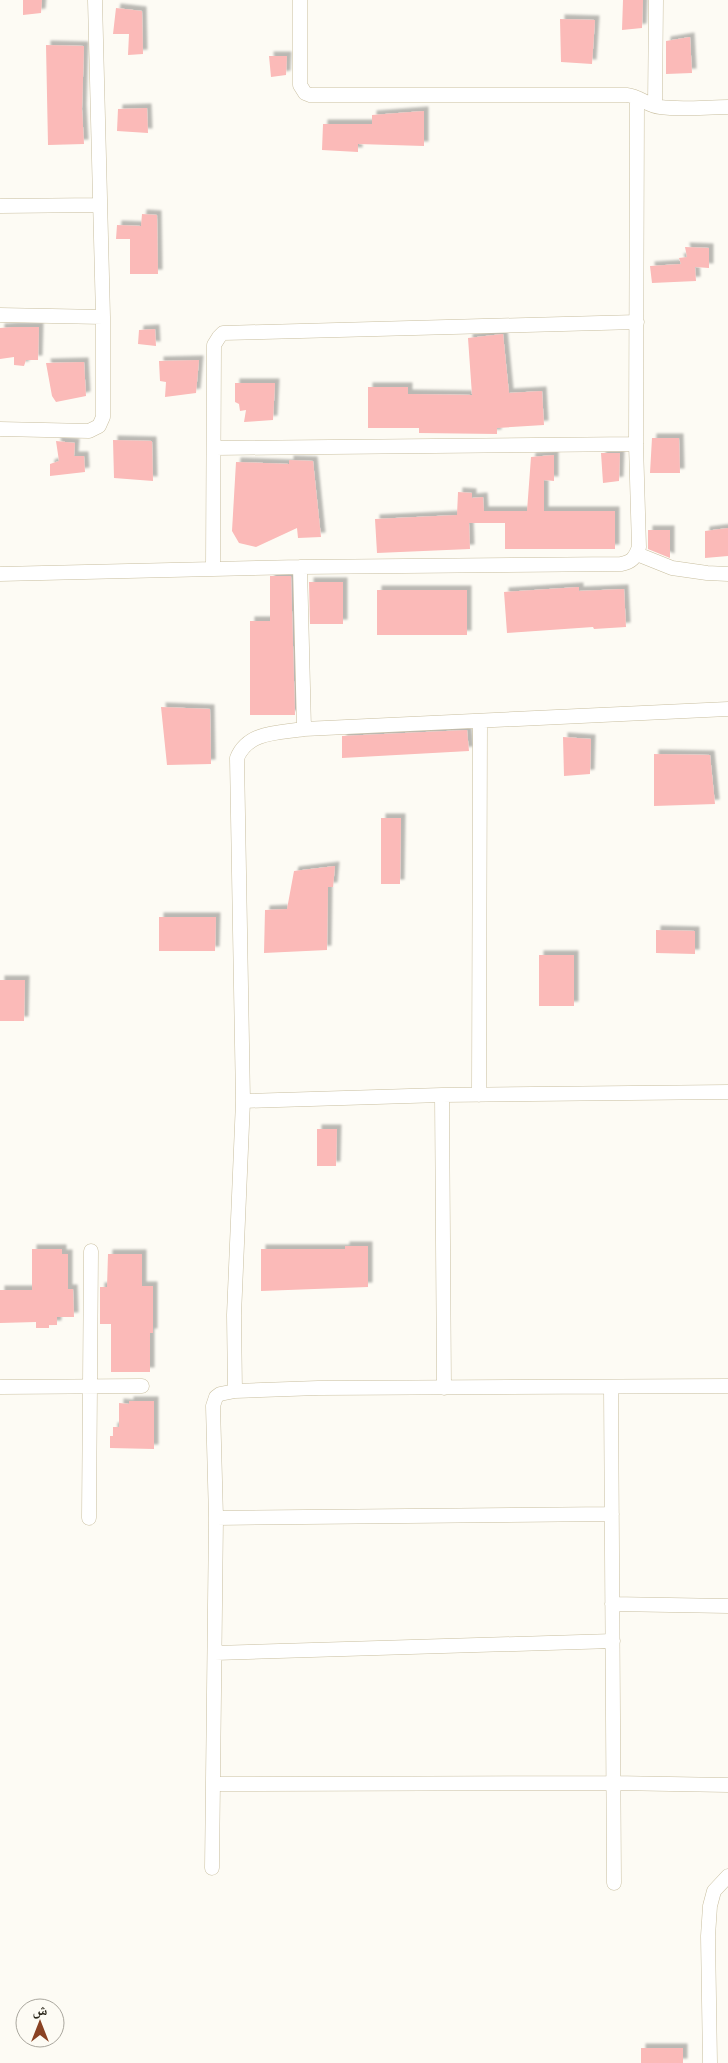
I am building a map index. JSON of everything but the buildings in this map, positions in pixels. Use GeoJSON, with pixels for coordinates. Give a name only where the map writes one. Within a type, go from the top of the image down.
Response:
{"type":"FeatureCollection","features":[{"type":"Feature","properties":{"kind":"street"},"geometry":{"type":"LineString","coordinates":[[0,430],[89,431],[99,426],[103,417],[103,316],[95,0]]}},
{"type":"Feature","properties":{"kind":"street"},"geometry":{"type":"LineString","coordinates":[[300,0],[300,85],[305,93],[310,95],[627,95],[655,106],[728,107]]}},
{"type":"Feature","properties":{"kind":"street"},"geometry":{"type":"LineString","coordinates":[[655,106],[656,0]]}},
{"type":"Feature","properties":{"kind":"street"},"geometry":{"type":"LineString","coordinates":[[0,574],[213,568],[620,564],[634,558],[639,547],[636,444],[637,98]]}},
{"type":"Feature","properties":{"kind":"street"},"geometry":{"type":"LineString","coordinates":[[0,206],[100,205]]}},
{"type":"Feature","properties":{"kind":"street"},"geometry":{"type":"LineString","coordinates":[[0,315],[103,316]]}},
{"type":"Feature","properties":{"kind":"street"},"geometry":{"type":"LineString","coordinates":[[213,568],[214,346],[223,333],[636,322]]}},
{"type":"Feature","properties":{"kind":"street"},"geometry":{"type":"LineString","coordinates":[[215,448],[636,444]]}},
{"type":"Feature","properties":{"kind":"street"},"geometry":{"type":"LineString","coordinates":[[636,554],[672,568],[728,574]]}},
{"type":"Feature","properties":{"kind":"street"},"geometry":{"type":"LineString","coordinates":[[300,567],[304,729]]}},
{"type":"Feature","properties":{"kind":"street"},"geometry":{"type":"LineString","coordinates":[[235,1391],[234,1315],[243,1101],[236,758],[240,748],[258,736],[304,729],[728,709]]}},
{"type":"Feature","properties":{"kind":"street"},"geometry":{"type":"LineString","coordinates":[[479,1095],[480,720]]}},
{"type":"Feature","properties":{"kind":"street"},"geometry":{"type":"LineString","coordinates":[[243,1101],[442,1095],[728,1092]]}},
{"type":"Feature","properties":{"kind":"street"},"geometry":{"type":"LineString","coordinates":[[442,1095],[444,1388]]}},
{"type":"Feature","properties":{"kind":"street"},"geometry":{"type":"LineString","coordinates":[[89,1518],[91,1251]]}},
{"type":"Feature","properties":{"kind":"street"},"geometry":{"type":"LineString","coordinates":[[0,1387],[142,1386]]}},
{"type":"Feature","properties":{"kind":"street"},"geometry":{"type":"LineString","coordinates":[[212,1868],[216,1518],[214,1401],[220,1394],[235,1391],[318,1388],[728,1386]]}},
{"type":"Feature","properties":{"kind":"street"},"geometry":{"type":"LineString","coordinates":[[611,1388],[614,1883]]}},
{"type":"Feature","properties":{"kind":"street"},"geometry":{"type":"LineString","coordinates":[[216,1518],[612,1514]]}},
{"type":"Feature","properties":{"kind":"street"},"geometry":{"type":"LineString","coordinates":[[612,1604],[728,1606]]}},
{"type":"Feature","properties":{"kind":"street"},"geometry":{"type":"LineString","coordinates":[[215,1653],[612,1641]]}},
{"type":"Feature","properties":{"kind":"street"},"geometry":{"type":"LineString","coordinates":[[213,1784],[613,1782],[728,1785]]}},
{"type":"Feature","properties":{"kind":"street"},"geometry":{"type":"LineString","coordinates":[[710,2063],[708,1936],[710,1906],[714,1891],[728,1876]]}}]}
